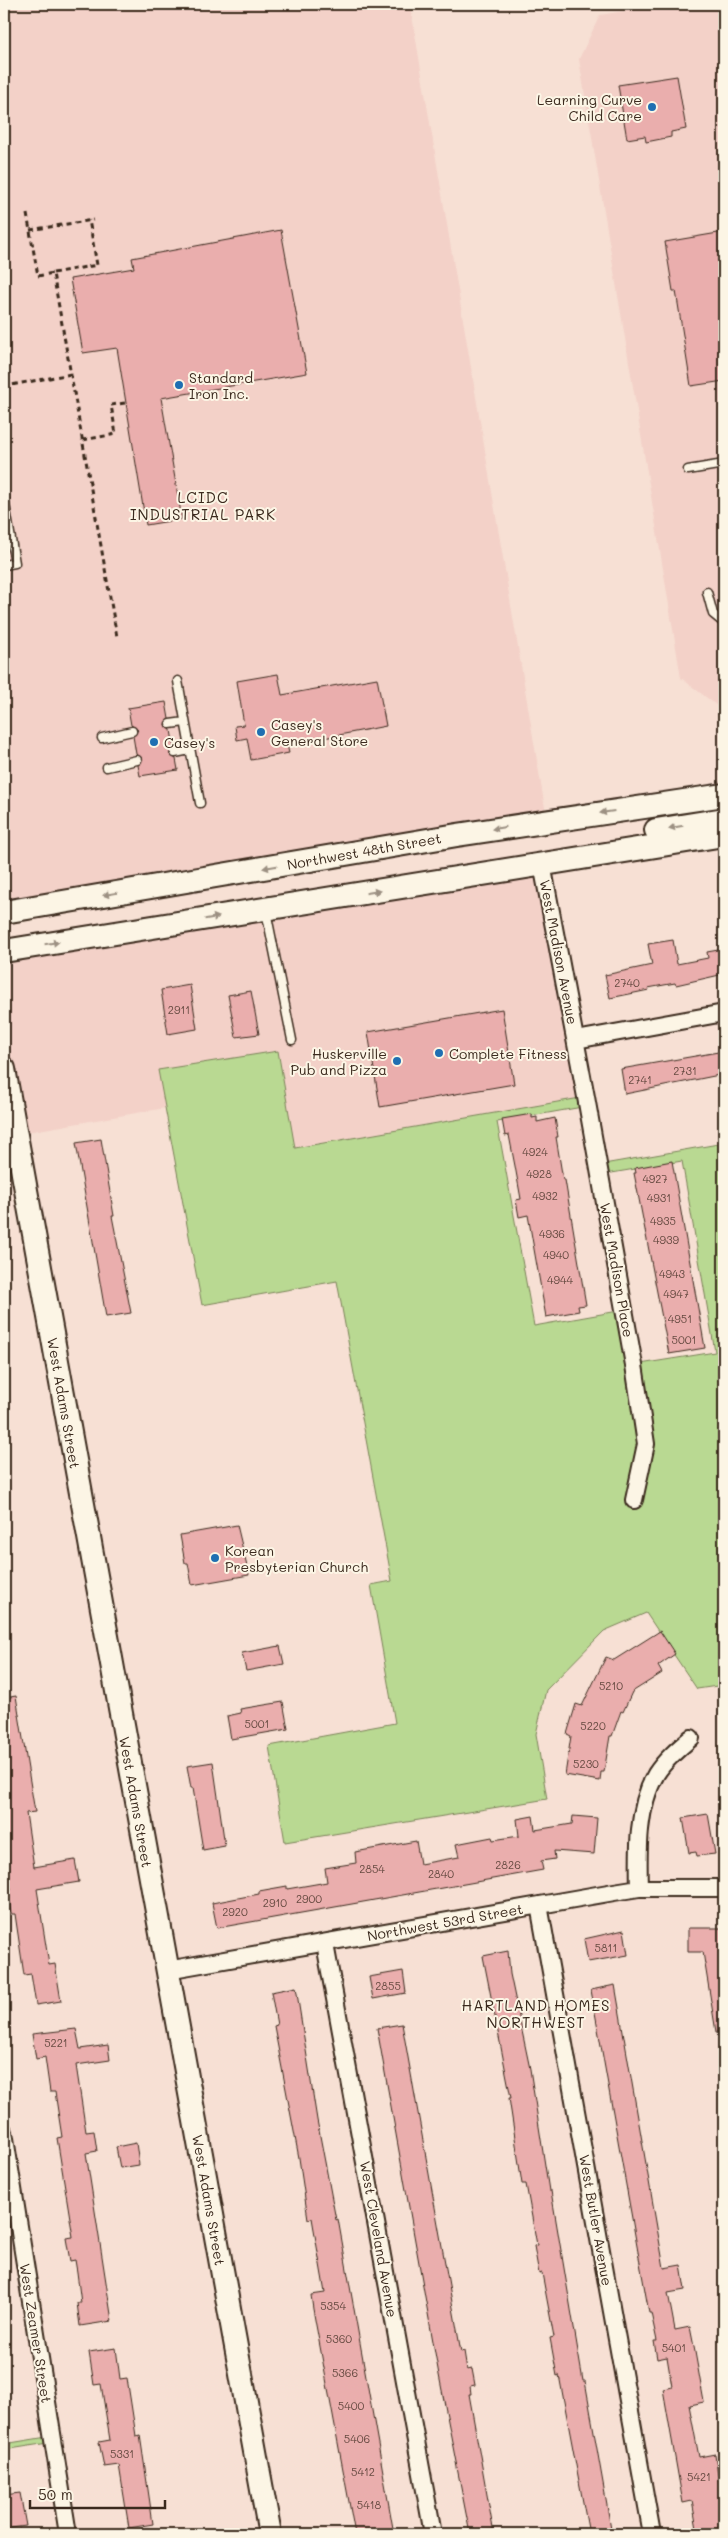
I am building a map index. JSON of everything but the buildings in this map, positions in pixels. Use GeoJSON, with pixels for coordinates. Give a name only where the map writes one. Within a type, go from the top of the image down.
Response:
{"type":"FeatureCollection","features":[{"type":"Feature","properties":{"kind":"main road","name":"Northwest 48th Street"},"geometry":{"type":"LineString","coordinates":[[4,912],[466,833],[724,796]]}},
{"type":"Feature","properties":{"kind":"main road"},"geometry":{"type":"LineString","coordinates":[[542,864],[546,851],[552,848],[724,819]]}},
{"type":"Feature","properties":{"kind":"main road"},"geometry":{"type":"LineString","coordinates":[[4,951],[724,835]]}},
{"type":"Feature","properties":{"kind":"main road","name":"West Adams Street"},"geometry":{"type":"LineString","coordinates":[[4,1069],[270,2534]]}},
{"type":"Feature","properties":{"kind":"street","name":"West Madison Avenue"},"geometry":{"type":"LineString","coordinates":[[542,864],[576,1040]]}},
{"type":"Feature","properties":{"kind":"street"},"geometry":{"type":"LineString","coordinates":[[576,1040],[724,1013]]}},
{"type":"Feature","properties":{"kind":"street","name":"West Madison Place"},"geometry":{"type":"LineString","coordinates":[[576,1040],[634,1365],[646,1444],[634,1500]]}},
{"type":"Feature","properties":{"kind":"street"},"geometry":{"type":"LineString","coordinates":[[639,1888],[641,1825],[650,1788],[666,1760],[691,1738]]}},
{"type":"Feature","properties":{"kind":"street","name":"Northwest 53rd Street"},"geometry":{"type":"LineString","coordinates":[[167,1970],[639,1888],[724,1888]]}},
{"type":"Feature","properties":{"kind":"street","name":"West Butler Avenue"},"geometry":{"type":"LineString","coordinates":[[539,1905],[652,2534]]}},
{"type":"Feature","properties":{"kind":"street","name":"West Cleveland Avenue"},"geometry":{"type":"LineString","coordinates":[[325,1944],[432,2534]]}},
{"type":"Feature","properties":{"kind":"street","name":"West Zeamer Street"},"geometry":{"type":"LineString","coordinates":[[4,2132],[68,2534]]}},
{"type":"Feature","properties":{"kind":"lane"},"geometry":{"type":"LineString","coordinates":[[688,470],[724,464]]}},
{"type":"Feature","properties":{"kind":"lane"},"geometry":{"type":"LineString","coordinates":[[4,498],[15,563],[4,565]]}},
{"type":"Feature","properties":{"kind":"lane"},"geometry":{"type":"LineString","coordinates":[[707,592],[713,614],[724,623]]}},
{"type":"Feature","properties":{"kind":"lane"},"geometry":{"type":"LineString","coordinates":[[178,681],[200,803]]}},
{"type":"Feature","properties":{"kind":"lane"},"geometry":{"type":"LineString","coordinates":[[170,724],[185,722]]}},
{"type":"Feature","properties":{"kind":"lane"},"geometry":{"type":"LineString","coordinates":[[102,738],[132,732]]}},
{"type":"Feature","properties":{"kind":"lane"},"geometry":{"type":"LineString","coordinates":[[175,753],[190,750]]}},
{"type":"Feature","properties":{"kind":"lane"},"geometry":{"type":"LineString","coordinates":[[107,767],[137,760]]}},
{"type":"Feature","properties":{"kind":"lane"},"geometry":{"type":"LineString","coordinates":[[266,909],[292,1040]]}},
{"type":"Feature","properties":{"kind":"path"},"geometry":{"type":"LineString","coordinates":[[27,214],[38,276],[97,266],[91,220],[30,230]]}},
{"type":"Feature","properties":{"kind":"path"},"geometry":{"type":"LineString","coordinates":[[53,274],[117,637]]}},
{"type":"Feature","properties":{"kind":"path"},"geometry":{"type":"LineString","coordinates":[[4,384],[11,385],[71,374]]}},
{"type":"Feature","properties":{"kind":"path"},"geometry":{"type":"LineString","coordinates":[[82,440],[116,434],[111,406],[125,402]]}},
{"type":"Feature","properties":{"kind":"shaded area"},"geometry":{"type":"Polygon","coordinates":[[[4,4],[410,4],[547,820],[4,912],[4,4]]]}},
{"type":"Feature","properties":{"kind":"shaded area"},"geometry":{"type":"Polygon","coordinates":[[[666,4],[724,4],[724,711],[681,678],[579,59],[600,15],[666,4]]]}},
{"type":"Feature","properties":{"kind":"shaded area"},"geometry":{"type":"Polygon","coordinates":[[[542,864],[586,1097],[294,1148],[278,1051],[158,1070],[165,1108],[16,1134],[4,1069],[4,951],[542,864]]]}},
{"type":"Feature","properties":{"kind":"green space"},"geometry":{"type":"Polygon","coordinates":[[[278,1051],[295,1148],[586,1097],[588,1106],[497,1122],[534,1326],[624,1310],[634,1365],[715,1352],[682,1161],[600,1175],[598,1165],[724,1143],[724,1685],[697,1689],[646,1613],[604,1631],[546,1690],[536,1734],[547,1799],[285,1842],[269,1746],[395,1723],[371,1585],[392,1581],[337,1281],[202,1305],[158,1070],[278,1051]]]}},
{"type":"Feature","properties":{"kind":"green space"},"geometry":{"type":"Polygon","coordinates":[[[53,2436],[54,2442],[4,2450],[4,2444],[53,2436]]]}},
{"type":"Feature","properties":{"kind":"place","name":"Learning Curve Child Care"},"geometry":{"type":"Point","coordinates":[652,107]}},
{"type":"Feature","properties":{"kind":"place","name":"Standard Iron Inc."},"geometry":{"type":"Point","coordinates":[179,385]}},
{"type":"Feature","properties":{"kind":"place","name":"Casey's General Store"},"geometry":{"type":"Point","coordinates":[261,732]}},
{"type":"Feature","properties":{"kind":"place","name":"Casey's"},"geometry":{"type":"Point","coordinates":[154,742]}},
{"type":"Feature","properties":{"kind":"place","name":"Complete Fitness"},"geometry":{"type":"Point","coordinates":[439,1053]}},
{"type":"Feature","properties":{"kind":"place","name":"Huskerville Pub and Pizza"},"geometry":{"type":"Point","coordinates":[397,1061]}},
{"type":"Feature","properties":{"kind":"place","name":"Korean Presbyterian Church"},"geometry":{"type":"Point","coordinates":[215,1558]}},
{"type":"Feature","properties":{"kind":"district","name":"LCIDC INDUSTRIAL PARK"},"geometry":{"type":"Point","coordinates":[203,506]}},
{"type":"Feature","properties":{"kind":"district","name":"HARTLAND HOMES NORTHWEST"},"geometry":{"type":"Point","coordinates":[536,2014]}}]}
